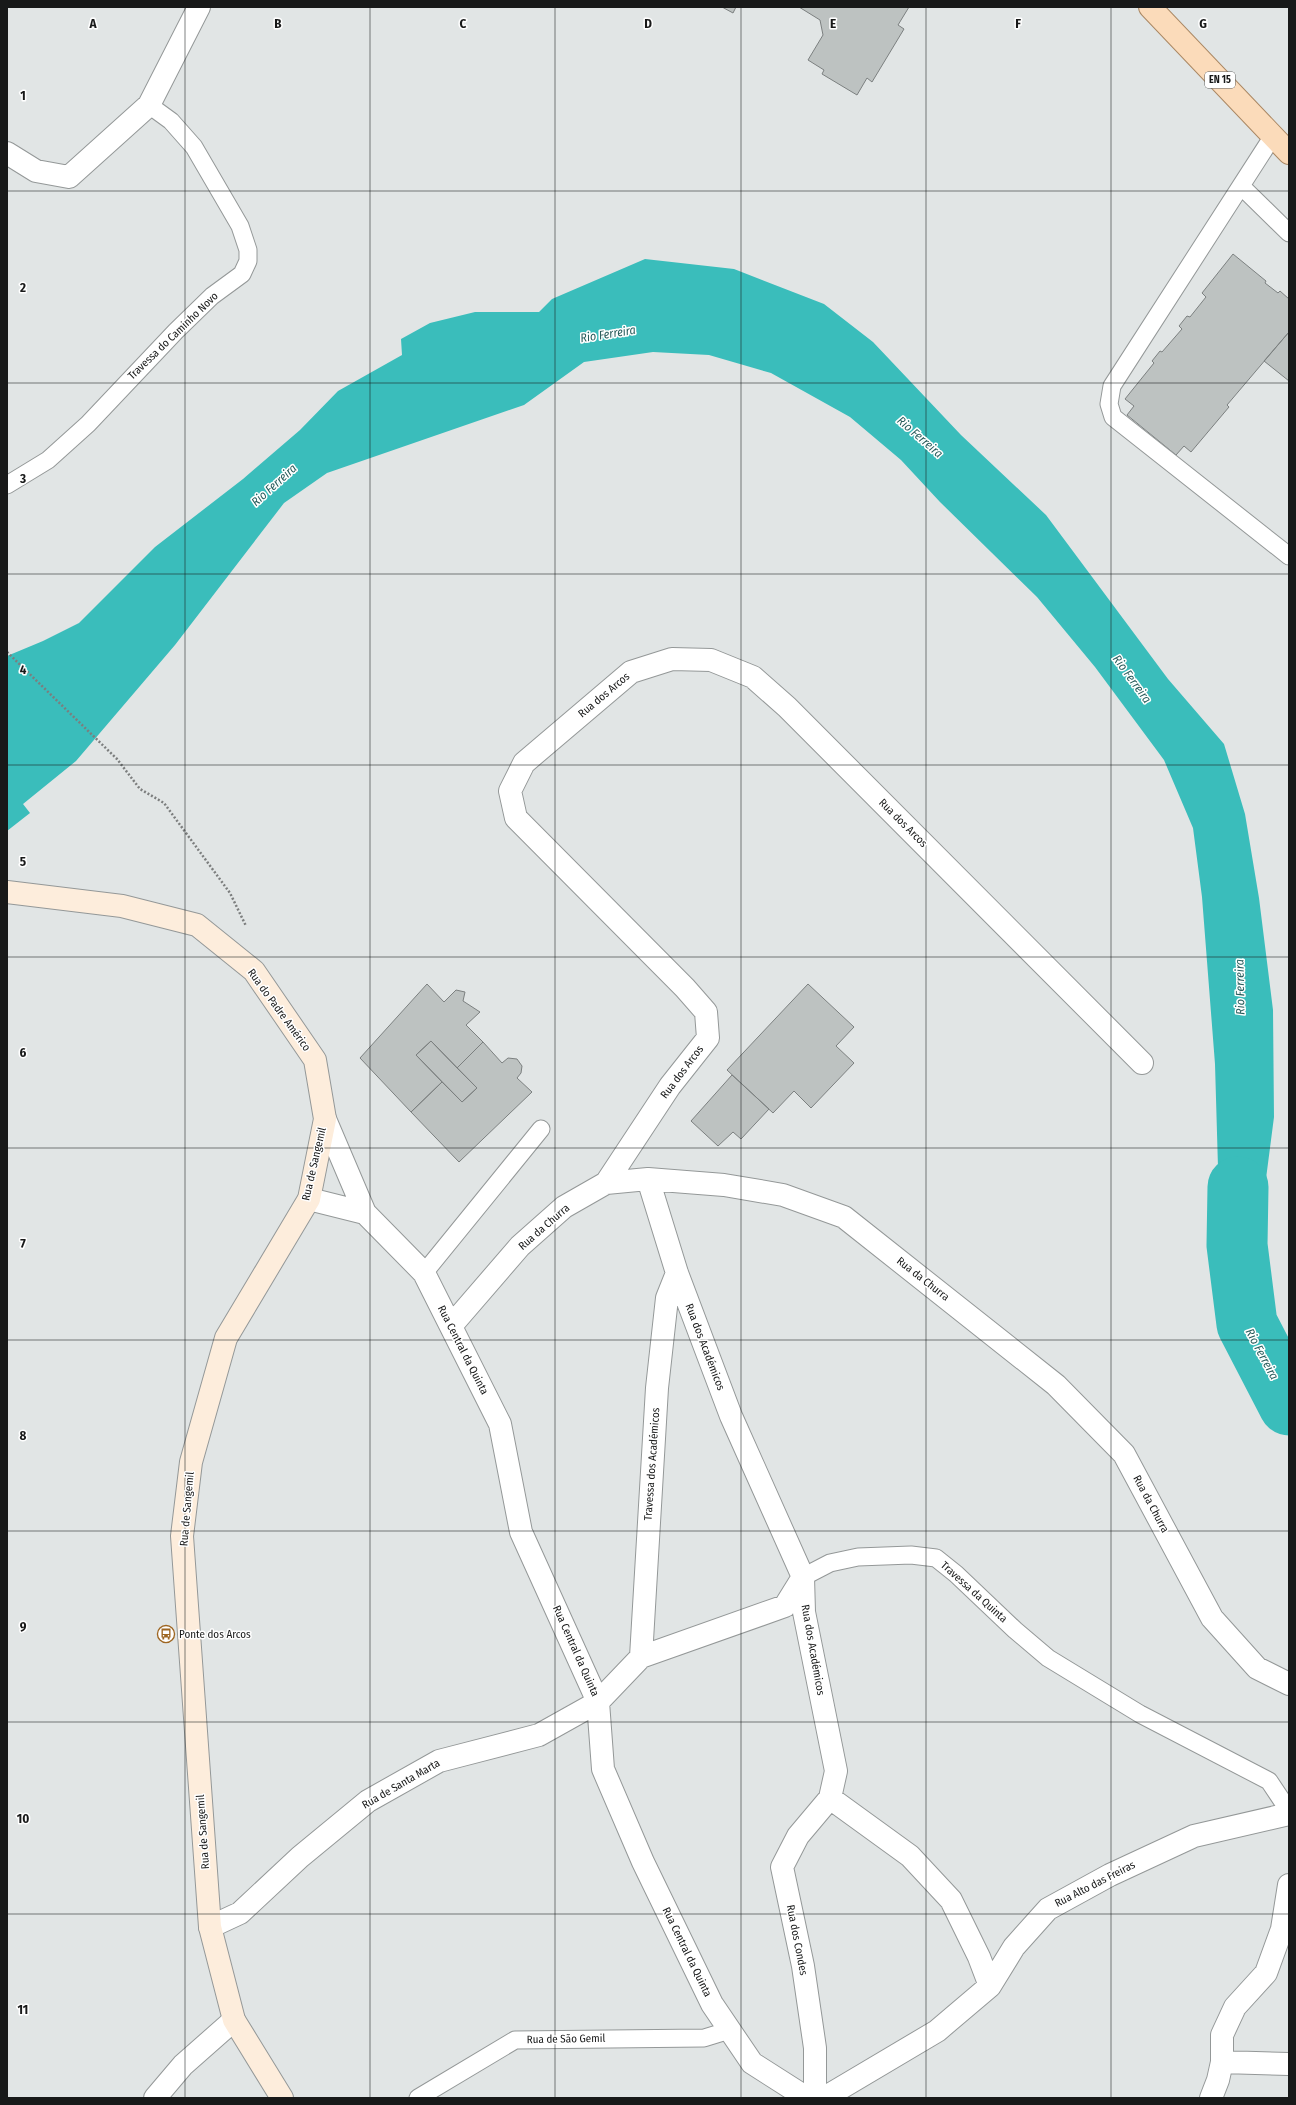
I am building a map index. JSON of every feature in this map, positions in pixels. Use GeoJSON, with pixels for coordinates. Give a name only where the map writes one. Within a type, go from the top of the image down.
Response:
{"type":"FeatureCollection","features":[{"type":"Feature","properties":{"kind":"main road","name":"EN 15"},"geometry":{"type":"LineString","coordinates":[[1150,7],[1289,153]]}},
{"type":"Feature","properties":{"kind":"street"},"geometry":{"type":"LineString","coordinates":[[7,153],[36,171],[69,177],[149,105],[199,7]]}},
{"type":"Feature","properties":{"kind":"street","name":"Rua dos Arcos"},"geometry":{"type":"LineString","coordinates":[[606,1183],[670,1086],[708,1038],[706,1012],[685,988],[516,818],[510,791],[524,763],[631,672],[672,659],[711,660],[753,677],[787,707],[1142,1063]]}},
{"type":"Feature","properties":{"kind":"street","name":"Rua do Padre Américo"},"geometry":{"type":"LineString","coordinates":[[7,892],[122,906],[197,925],[254,971],[315,1060],[325,1119]]}},
{"type":"Feature","properties":{"kind":"street","name":"Rua de Sangemil"},"geometry":{"type":"LineString","coordinates":[[282,2098],[234,2020],[210,1926],[182,1536],[191,1462],[226,1338],[308,1199],[325,1119]]}},
{"type":"Feature","properties":{"kind":"street","name":"Rua Central da Quinta"},"geometry":{"type":"LineString","coordinates":[[325,1119],[365,1213],[424,1273],[500,1424],[522,1532],[598,1702],[603,1769],[643,1862],[709,1997],[752,2063],[807,2098]]}},
{"type":"Feature","properties":{"kind":"street","name":"Rua da Churra"},"geometry":{"type":"LineString","coordinates":[[451,1326],[520,1246],[564,1207],[606,1183],[648,1179],[724,1185],[783,1195],[844,1217],[1056,1385],[1124,1454],[1212,1618],[1257,1668],[1289,1684]]}},
{"type":"Feature","properties":{"kind":"street","name":"Rua dos Académicos"},"geometry":{"type":"LineString","coordinates":[[648,1179],[677,1273],[731,1416],[803,1577],[804,1612],[836,1771],[830,1798]]}},
{"type":"Feature","properties":{"kind":"street"},"geometry":{"type":"LineString","coordinates":[[308,1199],[365,1213]]}},
{"type":"Feature","properties":{"kind":"street","name":"Travessa dos Académicos"},"geometry":{"type":"LineString","coordinates":[[641,1657],[657,1388],[667,1298],[677,1273]]}},
{"type":"Feature","properties":{"kind":"street"},"geometry":{"type":"LineString","coordinates":[[598,1702],[641,1657],[785,1606],[803,1577]]}},
{"type":"Feature","properties":{"kind":"street","name":"Rua de Santa Marta"},"geometry":{"type":"LineString","coordinates":[[210,1926],[240,1912],[300,1857],[368,1801],[439,1761],[539,1736],[598,1702]]}},
{"type":"Feature","properties":{"kind":"street"},"geometry":{"type":"LineString","coordinates":[[830,1798],[910,1856],[951,1900],[980,1957],[990,1986]]}},
{"type":"Feature","properties":{"kind":"street","name":"Rua dos Condes"},"geometry":{"type":"LineString","coordinates":[[815,2098],[815,2048],[803,1966],[782,1867],[798,1836],[830,1798]]}},
{"type":"Feature","properties":{"kind":"street","name":"Rua Alto das Freiras"},"geometry":{"type":"LineString","coordinates":[[824,2098],[937,2031],[990,1986],[1014,1947],[1048,1909],[1110,1875],[1194,1836],[1289,1813]]}},
{"type":"Feature","properties":{"kind":"street"},"geometry":{"type":"LineString","coordinates":[[1211,2098],[1218,2080],[1222,2062],[1222,2035],[1235,2007],[1266,1973],[1282,1929],[1289,1885]]}},
{"type":"Feature","properties":{"kind":"street"},"geometry":{"type":"LineString","coordinates":[[155,2098],[183,2066],[234,2020]]}},
{"type":"Feature","properties":{"kind":"street"},"geometry":{"type":"LineString","coordinates":[[1222,2062],[1289,2064]]}},
{"type":"Feature","properties":{"kind":"lane","name":"Travessa do Caminho Novo"},"geometry":{"type":"LineString","coordinates":[[7,485],[48,460],[88,424],[176,331],[212,296],[242,274],[248,261],[248,250],[240,226],[194,147],[171,121],[149,105]]}},
{"type":"Feature","properties":{"kind":"lane"},"geometry":{"type":"LineString","coordinates":[[1273,136],[1112,386],[1109,404],[1113,417],[1289,556]]}},
{"type":"Feature","properties":{"kind":"lane"},"geometry":{"type":"LineString","coordinates":[[1242,186],[1289,233]]}},
{"type":"Feature","properties":{"kind":"lane"},"geometry":{"type":"LineString","coordinates":[[424,1273],[541,1129]]}},
{"type":"Feature","properties":{"kind":"lane","name":"Travessa da Quinta"},"geometry":{"type":"LineString","coordinates":[[803,1577],[830,1563],[858,1557],[911,1554],[936,1558],[1048,1658],[1140,1714],[1269,1781],[1289,1813]]}},
{"type":"Feature","properties":{"kind":"lane","name":"Rua de São Gemil"},"geometry":{"type":"LineString","coordinates":[[418,2098],[515,2040],[704,2038],[730,2030]]}},
{"type":"Feature","properties":{"kind":"path"},"geometry":{"type":"LineString","coordinates":[[7,652],[117,759],[140,789],[164,803],[230,893],[247,927]]}},
{"type":"Feature","properties":{"kind":"water"},"geometry":{"type":"Polygon","coordinates":[[[645,259],[734,269],[824,304],[873,342],[961,435],[1046,515],[1168,679],[1224,744],[1245,814],[1259,898],[1273,1010],[1274,1117],[1261,1217],[1263,1271],[1221,1271],[1215,1064],[1202,897],[1193,828],[1164,760],[1095,667],[1037,597],[940,502],[901,460],[850,417],[771,373],[709,355],[653,352],[584,362],[524,405],[327,473],[284,503],[175,645],[76,761],[23,804],[30,813],[7,831],[7,656],[43,641],[79,623],[155,547],[243,479],[300,430],[338,391],[402,355],[401,339],[430,323],[475,312],[539,312],[552,299],[645,259]]]}},
{"type":"Feature","properties":{"kind":"building"},"geometry":{"type":"Polygon","coordinates":[[[722,7],[736,7],[733,13],[722,7]]]}},
{"type":"Feature","properties":{"kind":"building"},"geometry":{"type":"Polygon","coordinates":[[[799,7],[909,7],[898,25],[904,29],[872,82],[867,78],[857,95],[822,74],[824,70],[808,60],[823,35],[820,20],[799,7]]]}},
{"type":"Feature","properties":{"kind":"building"},"geometry":{"type":"Polygon","coordinates":[[[1233,254],[1266,281],[1265,283],[1278,293],[1280,291],[1289,299],[1289,332],[1227,405],[1229,407],[1191,452],[1184,446],[1176,455],[1127,415],[1134,406],[1125,399],[1154,363],[1152,361],[1160,351],[1162,352],[1182,329],[1179,326],[1187,316],[1190,317],[1206,297],[1202,293],[1233,254]]]}},
{"type":"Feature","properties":{"kind":"building"},"geometry":{"type":"Polygon","coordinates":[[[1289,332],[1289,381],[1264,361],[1289,332]]]}},
{"type":"Feature","properties":{"kind":"building"},"geometry":{"type":"Polygon","coordinates":[[[427,984],[444,1002],[456,990],[465,992],[463,1001],[480,1012],[466,1025],[483,1042],[457,1068],[431,1041],[416,1055],[442,1082],[411,1112],[360,1058],[427,984]]]}},
{"type":"Feature","properties":{"kind":"building"},"geometry":{"type":"Polygon","coordinates":[[[808,984],[854,1027],[836,1046],[854,1063],[811,1108],[794,1091],[773,1113],[727,1070],[808,984]]]}},
{"type":"Feature","properties":{"kind":"building"},"geometry":{"type":"Polygon","coordinates":[[[431,1041],[477,1088],[462,1102],[416,1055],[431,1041]]]}},
{"type":"Feature","properties":{"kind":"building"},"geometry":{"type":"Polygon","coordinates":[[[483,1042],[502,1063],[508,1058],[517,1059],[522,1066],[521,1073],[517,1078],[532,1092],[459,1162],[411,1112],[442,1082],[462,1102],[477,1088],[457,1068],[483,1042]]]}},
{"type":"Feature","properties":{"kind":"building"},"geometry":{"type":"Polygon","coordinates":[[[732,1075],[769,1109],[741,1139],[733,1132],[718,1146],[691,1121],[732,1075]]]}},
{"type":"Feature","properties":{"kind":"waterway","name":"Rio Ferreira"},"geometry":{"type":"LineString","coordinates":[[1238,1187],[1237,1245],[1247,1324],[1289,1405]]}},
{"type":"Feature","properties":{"kind":"place","name":"Ponte dos Arcos"},"geometry":{"type":"Point","coordinates":[166,1634]}}]}
